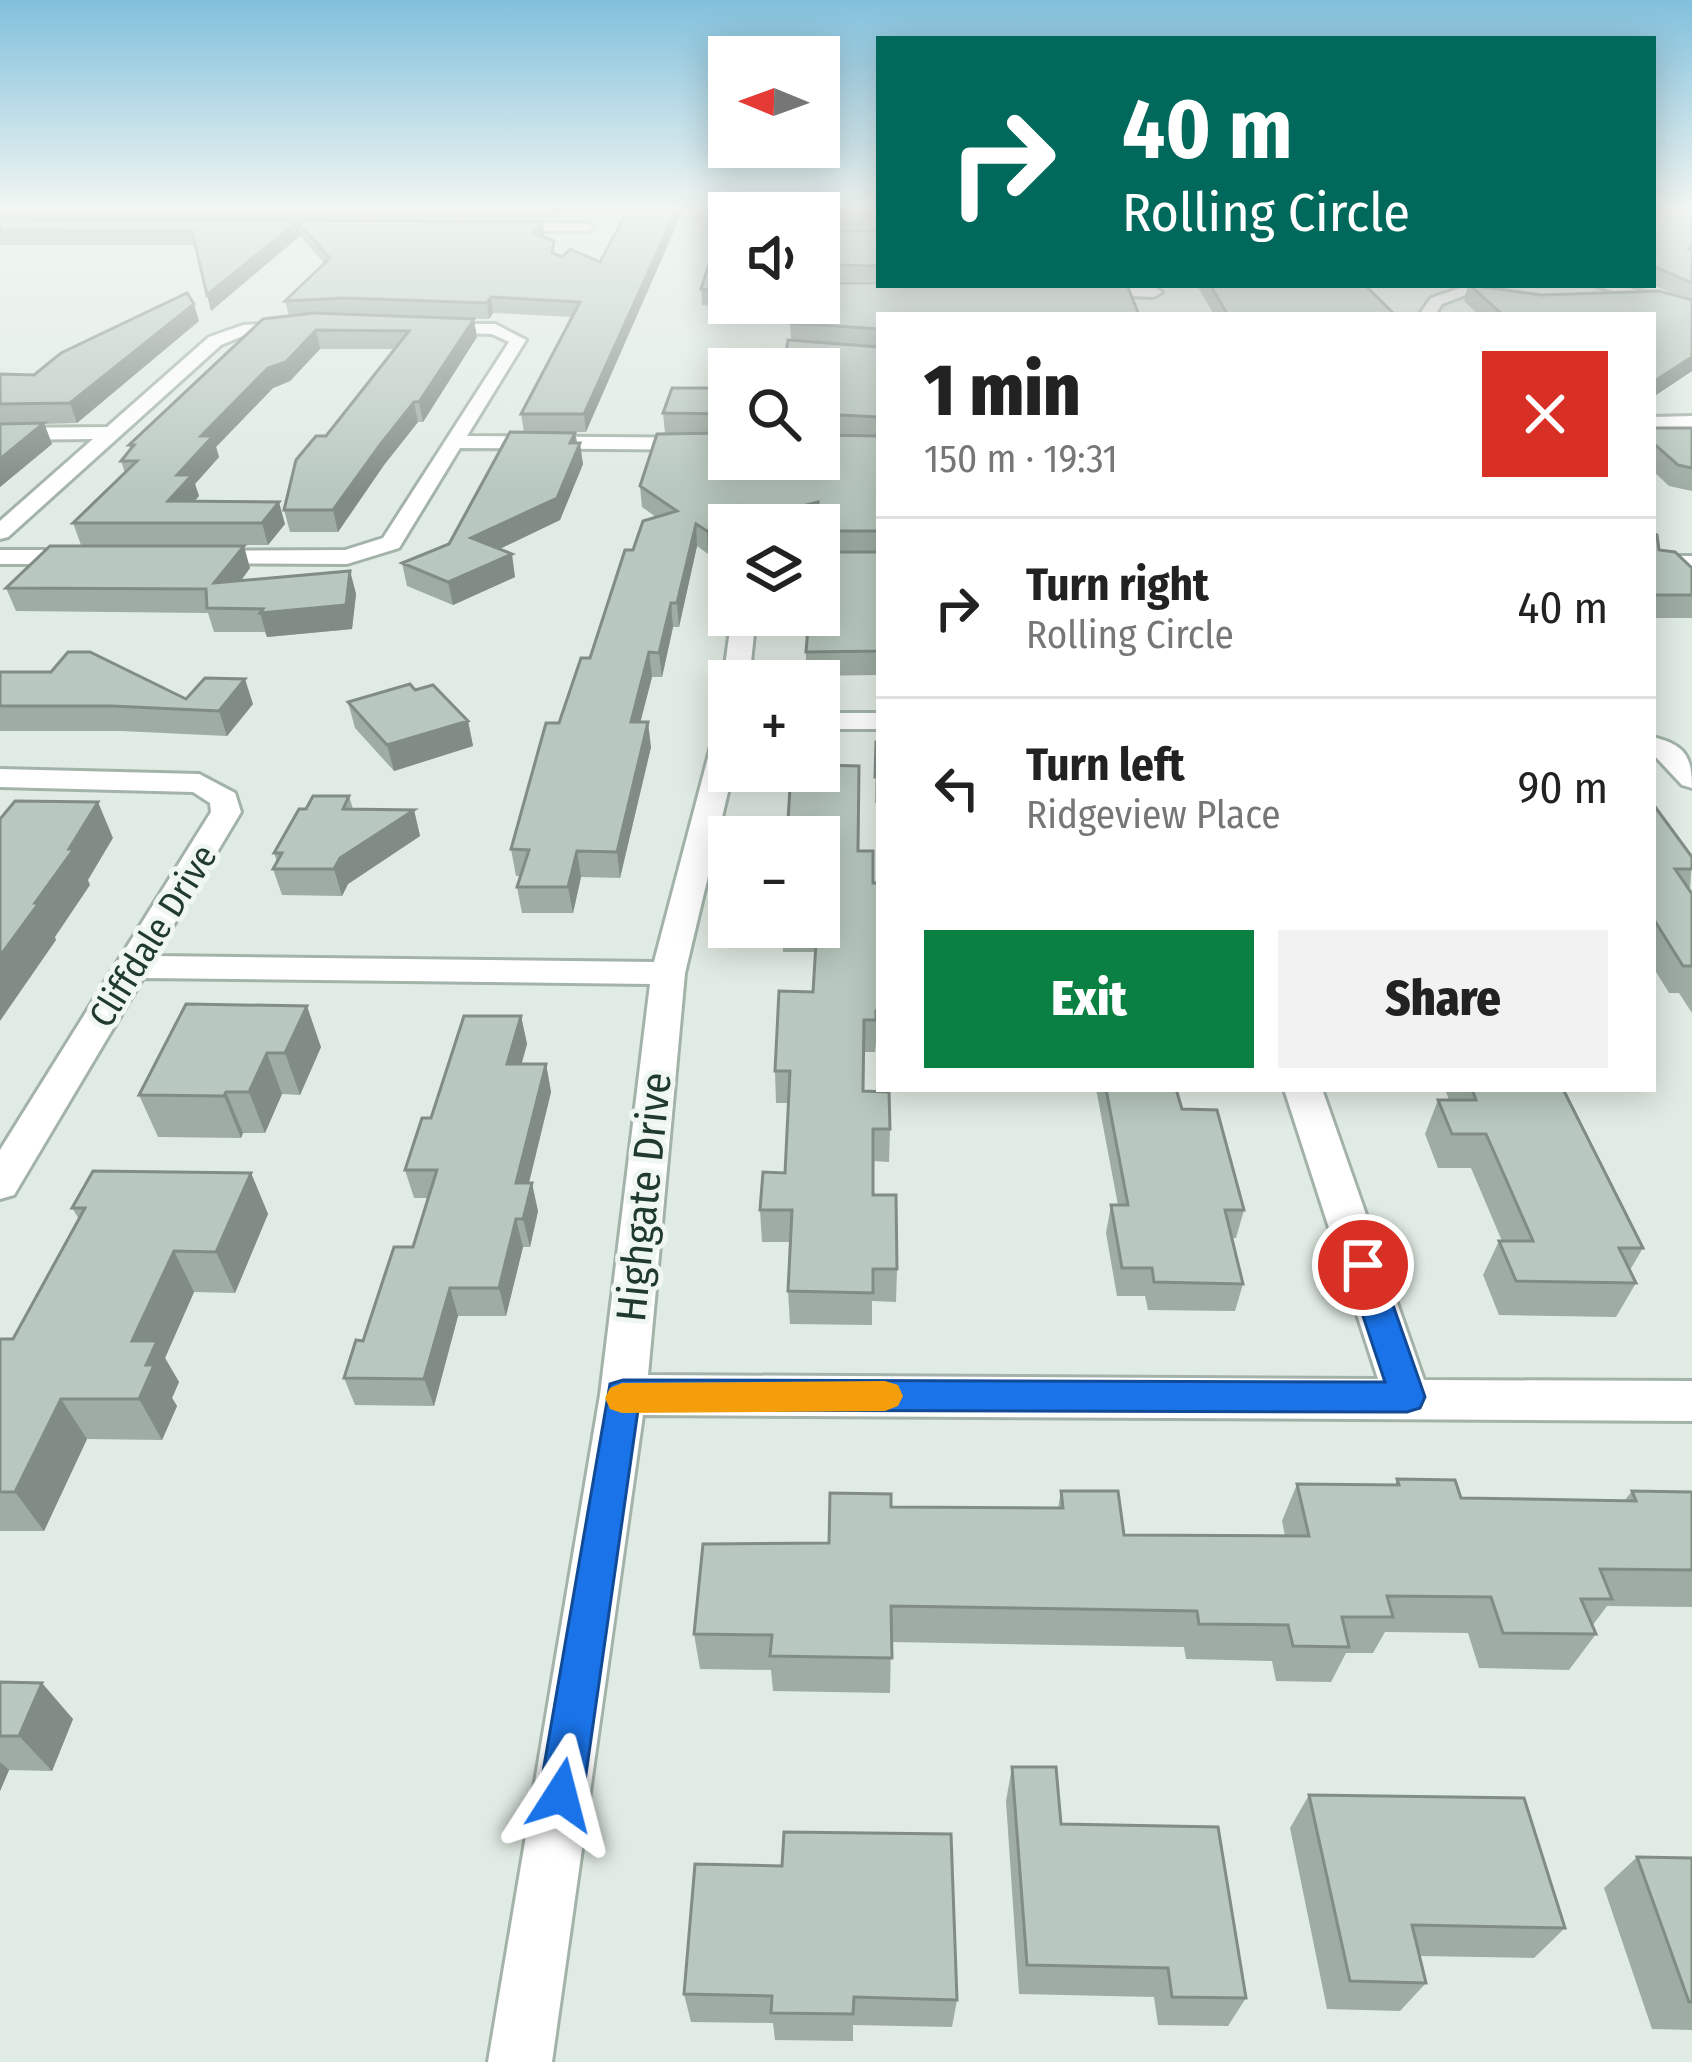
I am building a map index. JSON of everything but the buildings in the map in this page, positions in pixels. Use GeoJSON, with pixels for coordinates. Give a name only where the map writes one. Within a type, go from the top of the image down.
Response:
{"type":"FeatureCollection","features":[{"type":"Feature","properties":{"kind":"street"},"geometry":{"type":"LineString","coordinates":[[0,532],[224,336],[262,327],[321,327]]}},
{"type":"Feature","properties":{"kind":"street"},"geometry":{"type":"LineString","coordinates":[[183,558],[322,559],[379,549],[402,530],[518,336],[495,328],[416,327]]}},
{"type":"Feature","properties":{"kind":"street"},"geometry":{"type":"LineString","coordinates":[[1656,423],[1692,422]]}},
{"type":"Feature","properties":{"kind":"street"},"geometry":{"type":"LineString","coordinates":[[0,434],[109,433]]}},
{"type":"Feature","properties":{"kind":"street"},"geometry":{"type":"LineString","coordinates":[[456,442],[708,444]]}},
{"type":"Feature","properties":{"kind":"street"},"geometry":{"type":"LineString","coordinates":[[0,557],[114,558]]}},
{"type":"Feature","properties":{"kind":"street"},"geometry":{"type":"LineString","coordinates":[[1656,563],[1692,563]]}},
{"type":"Feature","properties":{"kind":"street"},"geometry":{"type":"LineString","coordinates":[[840,721],[876,721]]}},
{"type":"Feature","properties":{"kind":"street"},"geometry":{"type":"LineString","coordinates":[[1656,746],[1669,750],[1692,779]]}},
{"type":"Feature","properties":{"kind":"street","name":"Cliffdale Drive"},"geometry":{"type":"LineString","coordinates":[[0,778],[199,783],[225,800],[226,812],[220,830],[0,1184]]}},
{"type":"Feature","properties":{"kind":"street","name":"Highgate Drive"},"geometry":{"type":"LineString","coordinates":[[520,2062],[623,1395],[668,973],[714,792]]}},
{"type":"Feature","properties":{"kind":"street"},"geometry":{"type":"LineString","coordinates":[[133,967],[668,973]]}},
{"type":"Feature","properties":{"kind":"street"},"geometry":{"type":"LineString","coordinates":[[1304,1092],[1407,1397]]}},
{"type":"Feature","properties":{"kind":"street"},"geometry":{"type":"LineString","coordinates":[[623,1395],[1692,1401]]}},
{"type":"Feature","properties":{"kind":"slow traffic"},"geometry":{"type":"LineString","coordinates":[[622,1398],[885,1396]]}},
{"type":"Feature","properties":{"kind":"route"},"geometry":{"type":"LineString","coordinates":[[561,1795],[623,1395],[1407,1397],[1363,1265]]}}]}
